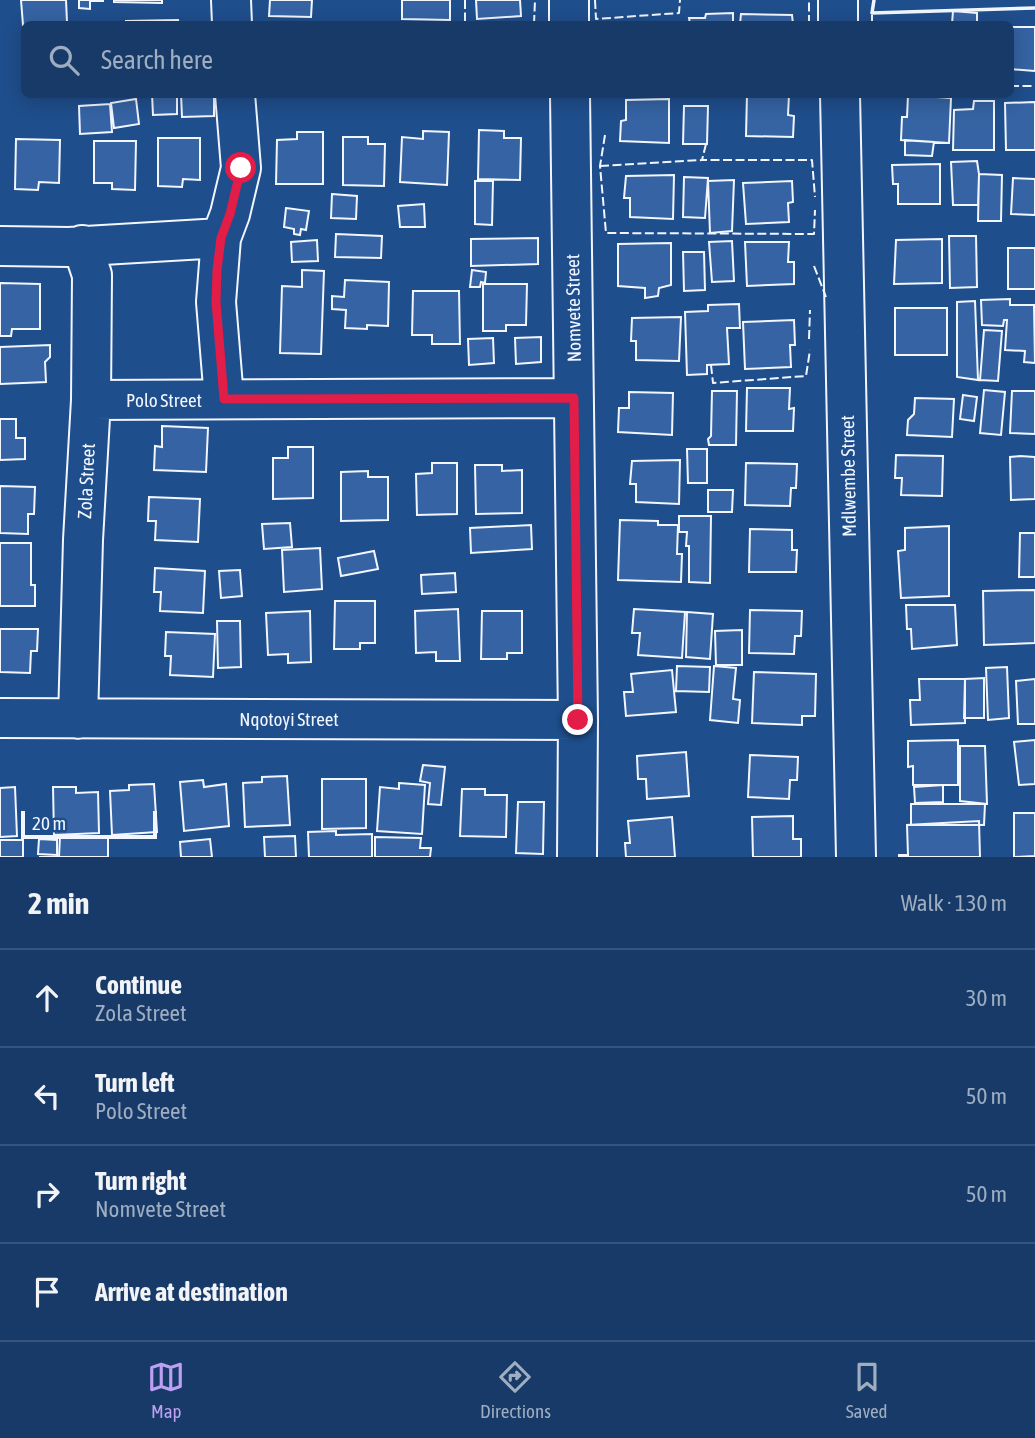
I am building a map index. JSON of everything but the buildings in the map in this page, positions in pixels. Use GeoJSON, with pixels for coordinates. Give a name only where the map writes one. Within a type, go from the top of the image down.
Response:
{"type":"FeatureCollection","features":[{"type":"Feature","properties":{"kind":"street"},"geometry":{"type":"LineString","coordinates":[[231,0],[232,21]]}},
{"type":"Feature","properties":{"kind":"street"},"geometry":{"type":"LineString","coordinates":[[569,0],[569,21]]}},
{"type":"Feature","properties":{"kind":"street"},"geometry":{"type":"LineString","coordinates":[[838,0],[838,21]]}},
{"type":"Feature","properties":{"kind":"street"},"geometry":{"type":"LineString","coordinates":[[224,399],[216,302],[221,238],[241,168],[235,98]]}},
{"type":"Feature","properties":{"kind":"street","name":"Nomvete Street"},"geometry":{"type":"LineString","coordinates":[[570,98],[578,720],[577,857]]}},
{"type":"Feature","properties":{"kind":"street","name":"Mdlwembe Street"},"geometry":{"type":"LineString","coordinates":[[840,98],[856,857]]}},
{"type":"Feature","properties":{"kind":"street"},"geometry":{"type":"LineString","coordinates":[[0,246],[221,238]]}},
{"type":"Feature","properties":{"kind":"street","name":"Zola Street"},"geometry":{"type":"LineString","coordinates":[[78,719],[83,540],[91,400],[92,275],[82,245]]}},
{"type":"Feature","properties":{"kind":"street","name":"Polo Street"},"geometry":{"type":"LineString","coordinates":[[91,400],[574,398]]}},
{"type":"Feature","properties":{"kind":"street","name":"Nqotoyi Street"},"geometry":{"type":"LineString","coordinates":[[0,718],[578,720]]}},
{"type":"Feature","properties":{"kind":"fence"},"geometry":{"type":"LineString","coordinates":[[465,0],[465,21]]}},
{"type":"Feature","properties":{"kind":"fence"},"geometry":{"type":"LineString","coordinates":[[534,21],[535,0]]}},
{"type":"Feature","properties":{"kind":"fence"},"geometry":{"type":"LineString","coordinates":[[595,0],[596,19],[679,13],[680,0]]}},
{"type":"Feature","properties":{"kind":"fence"},"geometry":{"type":"LineString","coordinates":[[809,0],[809,21]]}},
{"type":"Feature","properties":{"kind":"fence"},"geometry":{"type":"LineString","coordinates":[[872,13],[872,21]]}},
{"type":"Feature","properties":{"kind":"fence"},"geometry":{"type":"LineString","coordinates":[[1014,86],[1035,86]]}},
{"type":"Feature","properties":{"kind":"fence"},"geometry":{"type":"LineString","coordinates":[[605,135],[600,166],[606,233],[814,234],[815,210]]}},
{"type":"Feature","properties":{"kind":"fence"},"geometry":{"type":"LineString","coordinates":[[706,144],[702,160],[812,160],[815,197]]}},
{"type":"Feature","properties":{"kind":"fence"},"geometry":{"type":"LineString","coordinates":[[600,166],[702,160]]}},
{"type":"Feature","properties":{"kind":"fence"},"geometry":{"type":"LineString","coordinates":[[814,266],[826,297]]}},
{"type":"Feature","properties":{"kind":"fence"},"geometry":{"type":"LineString","coordinates":[[809,339],[810,310]]}},
{"type":"Feature","properties":{"kind":"fence"},"geometry":{"type":"LineString","coordinates":[[711,365],[713,383],[806,376],[810,350]]}},
{"type":"Feature","properties":{"kind":"wall"},"geometry":{"type":"LineString","coordinates":[[874,0],[872,13],[1035,8]]}},
{"type":"Feature","properties":{"kind":"route"},"geometry":{"type":"LineString","coordinates":[[241,168],[221,238],[217,270],[216,302],[224,399],[574,398],[578,720]]}}]}
